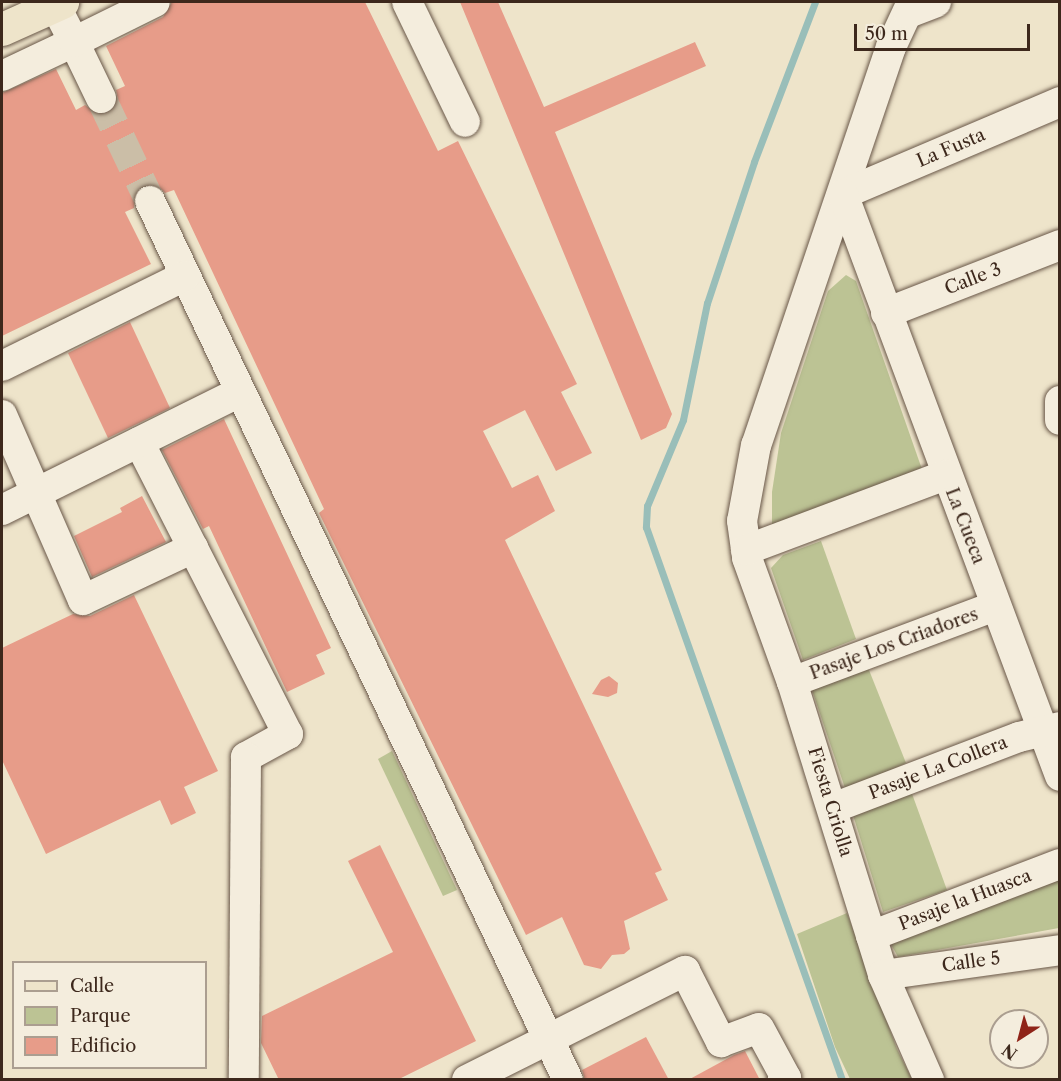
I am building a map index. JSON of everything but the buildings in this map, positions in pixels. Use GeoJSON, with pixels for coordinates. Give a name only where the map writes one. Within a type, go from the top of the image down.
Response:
{"type":"FeatureCollection","features":[{"type":"Feature","properties":{"kind":"main road"},"geometry":{"type":"LineString","coordinates":[[3,22],[58,3]]}},
{"type":"Feature","properties":{"kind":"street"},"geometry":{"type":"LineString","coordinates":[[2,76],[155,2]]}},
{"type":"Feature","properties":{"kind":"street"},"geometry":{"type":"LineString","coordinates":[[407,2],[465,122]]}},
{"type":"Feature","properties":{"kind":"street"},"geometry":{"type":"LineString","coordinates":[[910,7],[936,2]]}},
{"type":"Feature","properties":{"kind":"street"},"geometry":{"type":"LineString","coordinates":[[58,3],[100,98]]}},
{"type":"Feature","properties":{"kind":"street","name":"Fiesta Criolla"},"geometry":{"type":"LineString","coordinates":[[910,7],[891,47],[756,445],[742,521],[746,550],[833,808],[884,975],[929,1080]]}},
{"type":"Feature","properties":{"kind":"street","name":"La Fusta"},"geometry":{"type":"LineString","coordinates":[[843,194],[1059,102]]}},
{"type":"Feature","properties":{"kind":"street","name":"La Cueca"},"geometry":{"type":"LineString","coordinates":[[843,194],[995,606],[1051,730],[1059,776]]}},
{"type":"Feature","properties":{"kind":"street"},"geometry":{"type":"LineString","coordinates":[[150,201],[568,1080]]}},
{"type":"Feature","properties":{"kind":"street","name":"Calle 3"},"geometry":{"type":"LineString","coordinates":[[886,313],[1059,245]]}},
{"type":"Feature","properties":{"kind":"street"},"geometry":{"type":"LineString","coordinates":[[816,270],[849,267],[872,277]]}},
{"type":"Feature","properties":{"kind":"street"},"geometry":{"type":"LineString","coordinates":[[2,366],[185,276]]}},
{"type":"Feature","properties":{"kind":"street"},"geometry":{"type":"LineString","coordinates":[[2,510],[240,392]]}},
{"type":"Feature","properties":{"kind":"street"},"geometry":{"type":"LineString","coordinates":[[2,415],[83,600],[193,548]]}},
{"type":"Feature","properties":{"kind":"street"},"geometry":{"type":"LineString","coordinates":[[139,442],[288,734],[246,757],[244,1080]]}},
{"type":"Feature","properties":{"kind":"street"},"geometry":{"type":"LineString","coordinates":[[746,550],[946,475]]}},
{"type":"Feature","properties":{"kind":"street","name":"Pasaje Los Criadores"},"geometry":{"type":"LineString","coordinates":[[792,682],[995,606]]}},
{"type":"Feature","properties":{"kind":"street","name":"Pasaje La Collera"},"geometry":{"type":"LineString","coordinates":[[833,808],[1019,737],[1051,730]]}},
{"type":"Feature","properties":{"kind":"street","name":"Pasaje la Huasca"},"geometry":{"type":"LineString","coordinates":[[871,936],[1059,864]]}},
{"type":"Feature","properties":{"kind":"street","name":"Calle 5"},"geometry":{"type":"LineString","coordinates":[[884,975],[1059,950]]}},
{"type":"Feature","properties":{"kind":"street"},"geometry":{"type":"LineString","coordinates":[[467,1080],[548,1042],[685,971],[721,1042],[759,1028],[786,1078],[783,1080]]}},
{"type":"Feature","properties":{"kind":"green space"},"geometry":{"type":"Polygon","coordinates":[[[846,275],[856,281],[924,475],[772,532],[772,492],[781,433],[828,291],[846,275]]]}},
{"type":"Feature","properties":{"kind":"green space"},"geometry":{"type":"Polygon","coordinates":[[[821,541],[856,639],[803,660],[771,568],[783,555],[821,541]]]}},
{"type":"Feature","properties":{"kind":"green space"},"geometry":{"type":"Polygon","coordinates":[[[867,665],[906,763],[846,791],[811,687],[867,665]]]}},
{"type":"Feature","properties":{"kind":"green space"},"geometry":{"type":"Polygon","coordinates":[[[392,751],[457,890],[443,896],[378,759],[392,751]]]}},
{"type":"Feature","properties":{"kind":"green space"},"geometry":{"type":"Polygon","coordinates":[[[911,791],[947,890],[883,912],[853,815],[911,791]]]}},
{"type":"Feature","properties":{"kind":"green space"},"geometry":{"type":"Polygon","coordinates":[[[1059,880],[1059,928],[898,957],[888,939],[1059,880]]]}},
{"type":"Feature","properties":{"kind":"green space"},"geometry":{"type":"Polygon","coordinates":[[[847,913],[897,1049],[912,1079],[850,1079],[835,1047],[797,934],[847,913]]]}},
{"type":"Feature","properties":{"kind":"waterway"},"geometry":{"type":"LineString","coordinates":[[815,2],[754,162],[707,303],[683,420],[647,506],[646,527],[842,1080]]}},
{"type":"Feature","properties":{"kind":"tunnel"},"geometry":{"type":"LineString","coordinates":[[101,98],[150,201]]}}]}
